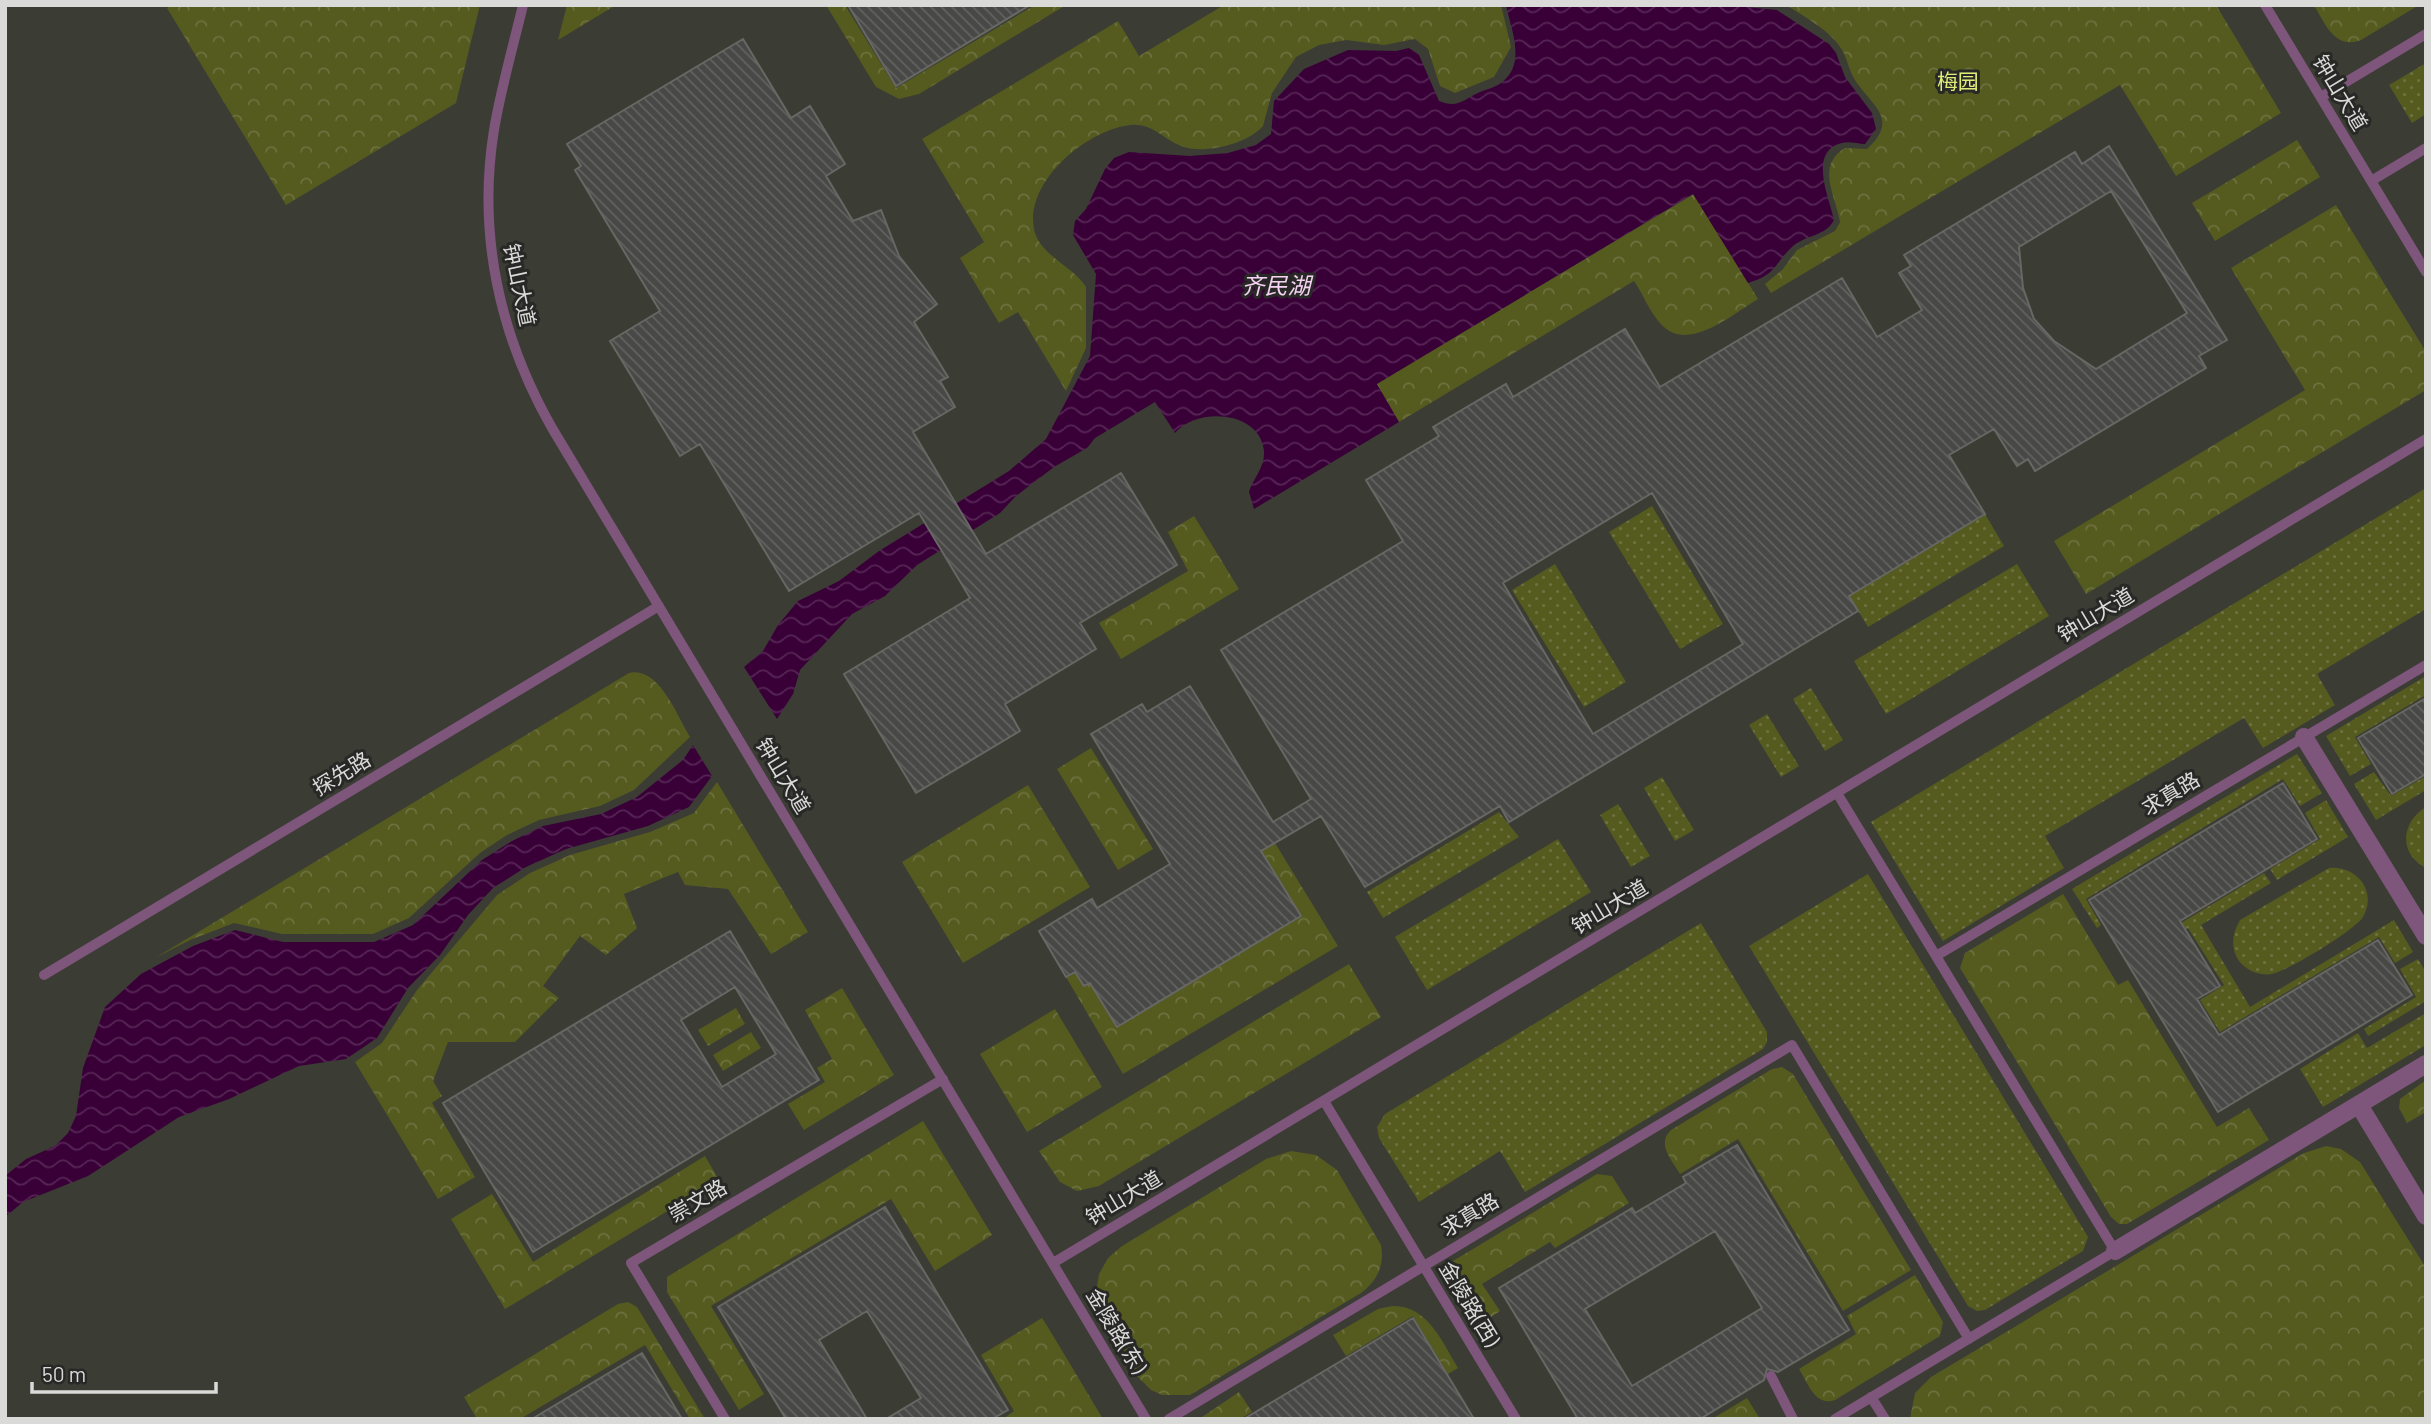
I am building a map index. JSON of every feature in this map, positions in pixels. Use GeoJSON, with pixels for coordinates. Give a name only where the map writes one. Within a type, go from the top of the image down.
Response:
{"type":"FeatureCollection","features":[{"type":"Feature","properties":{"kind":"street"},"geometry":{"type":"LineString","coordinates":[[2304,737],[2426,936]]}},
{"type":"Feature","properties":{"kind":"street"},"geometry":{"type":"LineString","coordinates":[[2115,1251],[2426,1065]]}},
{"type":"Feature","properties":{"kind":"street"},"geometry":{"type":"LineString","coordinates":[[2359,1105],[2426,1216]]}},
{"type":"Feature","properties":{"kind":"lane","name":"钟山大道"},"geometry":{"type":"LineString","coordinates":[[523,5],[501,97],[489,165],[489,234],[500,301],[517,356],[535,398],[1053,1263],[2426,439]]}},
{"type":"Feature","properties":{"kind":"lane","name":"钟山大道"},"geometry":{"type":"LineString","coordinates":[[2265,5],[2426,272]]}},
{"type":"Feature","properties":{"kind":"lane"},"geometry":{"type":"LineString","coordinates":[[2320,97],[2426,34]]}},
{"type":"Feature","properties":{"kind":"lane"},"geometry":{"type":"LineString","coordinates":[[2371,181],[2426,148]]}},
{"type":"Feature","properties":{"kind":"lane","name":"探先路"},"geometry":{"type":"LineString","coordinates":[[44,975],[659,606]]}},
{"type":"Feature","properties":{"kind":"lane","name":"求真路"},"geometry":{"type":"LineString","coordinates":[[1936,956],[2426,665]]}},
{"type":"Feature","properties":{"kind":"lane"},"geometry":{"type":"LineString","coordinates":[[1835,1419],[2115,1251],[1837,793]]}},
{"type":"Feature","properties":{"kind":"lane","name":"求真路"},"geometry":{"type":"LineString","coordinates":[[1169,1419],[1792,1045],[1969,1339]]}},
{"type":"Feature","properties":{"kind":"lane","name":"崇文路"},"geometry":{"type":"LineString","coordinates":[[725,1419],[631,1263],[943,1079]]}},
{"type":"Feature","properties":{"kind":"lane","name":"金陵路(西)"},"geometry":{"type":"LineString","coordinates":[[1324,1101],[1516,1419]]}},
{"type":"Feature","properties":{"kind":"lane","name":"金陵路(东)"},"geometry":{"type":"LineString","coordinates":[[1053,1263],[1146,1419]]}},
{"type":"Feature","properties":{"kind":"lane"},"geometry":{"type":"LineString","coordinates":[[1771,1376],[1793,1419]]}},
{"type":"Feature","properties":{"kind":"lane"},"geometry":{"type":"LineString","coordinates":[[1871,1397],[1885,1419]]}},
{"type":"Feature","properties":{"kind":"shaded area"},"geometry":{"type":"Polygon","coordinates":[[[5,5],[2426,5],[2426,1419],[5,1419],[5,5]]]}},
{"type":"Feature","properties":{"kind":"green space"},"geometry":{"type":"Polygon","coordinates":[[[171,5],[480,5],[456,103],[286,205],[167,8],[171,5]]]}},
{"type":"Feature","properties":{"kind":"green space"},"geometry":{"type":"Polygon","coordinates":[[[567,5],[616,5],[558,40],[567,5]]]}},
{"type":"Feature","properties":{"kind":"green space"},"geometry":{"type":"Polygon","coordinates":[[[826,5],[845,5],[896,88],[1035,5],[1066,5],[919,94],[899,99],[876,87],[826,5]]]}},
{"type":"Feature","properties":{"kind":"green space"},"geometry":{"type":"Polygon","coordinates":[[[1224,5],[1501,5],[1511,47],[1494,77],[1455,93],[1440,86],[1428,49],[1415,39],[1384,45],[1346,40],[1319,45],[1296,57],[1272,93],[1263,126],[1247,138],[1226,146],[1193,149],[1177,144],[1146,127],[1131,125],[1095,137],[1078,148],[1061,162],[1048,178],[1038,196],[1033,214],[1035,233],[1039,241],[1086,287],[1086,348],[1066,391],[1018,312],[999,323],[960,258],[984,242],[922,139],[1118,21],[1139,56],[1224,5]]]}},
{"type":"Feature","properties":{"kind":"green space","name":"梅园"},"geometry":{"type":"Polygon","coordinates":[[[1786,5],[2216,5],[2281,113],[2176,176],[2120,85],[1771,293],[1765,284],[1783,269],[1797,250],[1835,231],[1840,222],[1829,172],[1836,155],[1845,148],[1867,149],[1877,138],[1882,121],[1875,105],[1853,77],[1837,43],[1817,25],[1786,5]]]}},
{"type":"Feature","properties":{"kind":"green space"},"geometry":{"type":"Polygon","coordinates":[[[2314,5],[2419,5],[2361,40],[2352,42],[2344,41],[2332,33],[2314,5]]]}},
{"type":"Feature","properties":{"kind":"green space"},"geometry":{"type":"Polygon","coordinates":[[[2426,63],[2426,114],[2412,123],[2389,85],[2426,63]]]}},
{"type":"Feature","properties":{"kind":"green space"},"geometry":{"type":"Polygon","coordinates":[[[2297,140],[2320,177],[2215,241],[2192,203],[2297,140]]]}},
{"type":"Feature","properties":{"kind":"green space"},"geometry":{"type":"Polygon","coordinates":[[[1694,194],[1758,299],[1709,329],[1683,335],[1671,332],[1660,323],[1634,281],[1399,422],[1376,384],[1694,194]]]}},
{"type":"Feature","properties":{"kind":"green space"},"geometry":{"type":"Polygon","coordinates":[[[2336,205],[2426,352],[2426,390],[2086,594],[2054,541],[2305,390],[2231,268],[2336,205]]]}},
{"type":"Feature","properties":{"kind":"green space"},"geometry":{"type":"Polygon","coordinates":[[[2426,488],[2426,609],[2317,674],[2335,705],[2263,748],[2244,718],[2045,836],[2064,868],[1943,941],[1871,822],[2426,488]]]}},
{"type":"Feature","properties":{"kind":"green space"},"geometry":{"type":"Polygon","coordinates":[[[1652,506],[1723,624],[1680,649],[1609,532],[1652,506]]]}},
{"type":"Feature","properties":{"kind":"green space"},"geometry":{"type":"Polygon","coordinates":[[[1985,514],[2004,546],[1868,627],[1849,596],[1985,514]]]}},
{"type":"Feature","properties":{"kind":"green space"},"geometry":{"type":"Polygon","coordinates":[[[1194,516],[1239,589],[1121,659],[1099,623],[1188,571],[1168,532],[1194,516]]]}},
{"type":"Feature","properties":{"kind":"green space"},"geometry":{"type":"Polygon","coordinates":[[[1555,564],[1626,682],[1584,707],[1512,590],[1555,564]]]}},
{"type":"Feature","properties":{"kind":"green space"},"geometry":{"type":"Polygon","coordinates":[[[2017,564],[2049,616],[1886,714],[1854,661],[2017,564]]]}},
{"type":"Feature","properties":{"kind":"green space"},"geometry":{"type":"Polygon","coordinates":[[[629,673],[640,673],[658,685],[690,737],[634,790],[600,806],[539,820],[507,835],[480,853],[409,918],[373,934],[282,934],[234,923],[190,940],[155,958],[629,673]]]}},
{"type":"Feature","properties":{"kind":"green space"},"geometry":{"type":"Polygon","coordinates":[[[2426,676],[2426,695],[2355,737],[2371,764],[2350,776],[2326,736],[2426,676]]]}},
{"type":"Feature","properties":{"kind":"green space"},"geometry":{"type":"Polygon","coordinates":[[[1811,688],[1843,740],[1825,751],[1793,699],[1811,688]]]}},
{"type":"Feature","properties":{"kind":"green space"},"geometry":{"type":"Polygon","coordinates":[[[1767,714],[1799,766],[1781,777],[1749,725],[1767,714]]]}},
{"type":"Feature","properties":{"kind":"green space"},"geometry":{"type":"Polygon","coordinates":[[[1091,748],[1153,849],[1118,870],[1057,769],[1091,748]]]}},
{"type":"Feature","properties":{"kind":"green space"},"geometry":{"type":"Polygon","coordinates":[[[2297,754],[2322,793],[2300,806],[2283,779],[2086,899],[2101,925],[2097,928],[2072,889],[2297,754]]]}},
{"type":"Feature","properties":{"kind":"green space"},"geometry":{"type":"Polygon","coordinates":[[[2374,772],[2391,796],[2426,776],[2426,790],[2376,820],[2354,784],[2374,772]]]}},
{"type":"Feature","properties":{"kind":"green space"},"geometry":{"type":"Polygon","coordinates":[[[1662,777],[1694,830],[1675,841],[1644,788],[1662,777]]]}},
{"type":"Feature","properties":{"kind":"green space"},"geometry":{"type":"Polygon","coordinates":[[[717,782],[808,932],[771,954],[728,889],[685,885],[678,872],[624,894],[637,928],[606,955],[580,936],[543,986],[559,998],[515,1042],[448,1042],[433,1081],[442,1096],[432,1103],[475,1177],[438,1199],[355,1062],[382,1043],[417,990],[497,895],[530,873],[570,855],[650,832],[694,813],[717,782]]]}},
{"type":"Feature","properties":{"kind":"green space"},"geometry":{"type":"Polygon","coordinates":[[[1028,785],[1090,887],[963,963],[902,862],[1028,785]]]}},
{"type":"Feature","properties":{"kind":"green space"},"geometry":{"type":"Polygon","coordinates":[[[2326,800],[2348,837],[2277,880],[2270,869],[2320,839],[2305,813],[2326,800]]]}},
{"type":"Feature","properties":{"kind":"green space"},"geometry":{"type":"Polygon","coordinates":[[[1618,804],[1650,856],[1631,867],[1600,815],[1618,804]]]}},
{"type":"Feature","properties":{"kind":"green space"},"geometry":{"type":"Polygon","coordinates":[[[2426,807],[2426,868],[2411,855],[2406,838],[2412,821],[2426,807]]]}},
{"type":"Feature","properties":{"kind":"green space"},"geometry":{"type":"Polygon","coordinates":[[[1499,812],[1519,837],[1383,918],[1367,892],[1499,812]]]}},
{"type":"Feature","properties":{"kind":"green space"},"geometry":{"type":"Polygon","coordinates":[[[1558,839],[1591,892],[1427,990],[1395,937],[1558,839]]]}},
{"type":"Feature","properties":{"kind":"green space"},"geometry":{"type":"Polygon","coordinates":[[[1275,843],[1338,946],[1123,1074],[1066,977],[1075,972],[1084,986],[1090,983],[1117,1026],[1300,917],[1261,851],[1275,843]]]}},
{"type":"Feature","properties":{"kind":"green space"},"geometry":{"type":"Polygon","coordinates":[[[2329,868],[2348,871],[2362,882],[2368,898],[2363,917],[2335,940],[2280,971],[2263,974],[2242,965],[2233,946],[2235,930],[2240,920],[2329,868]]]}},
{"type":"Feature","properties":{"kind":"green space"},"geometry":{"type":"Polygon","coordinates":[[[2264,873],[2271,883],[2201,925],[2250,1007],[2394,920],[2413,952],[2395,963],[2379,937],[2220,1032],[2200,1000],[2224,985],[2188,928],[2175,935],[2171,929],[2264,873]]]}},
{"type":"Feature","properties":{"kind":"green space"},"geometry":{"type":"Polygon","coordinates":[[[1868,874],[2088,1237],[2083,1251],[1985,1310],[1977,1311],[1968,1306],[1749,946],[1868,874]]]}},
{"type":"Feature","properties":{"kind":"green space"},"geometry":{"type":"Polygon","coordinates":[[[2063,894],[2118,985],[2128,980],[2217,1127],[2249,1108],[2269,1140],[2127,1224],[2119,1224],[2111,1217],[1960,968],[1965,953],[2063,894]]]}},
{"type":"Feature","properties":{"kind":"green space"},"geometry":{"type":"Polygon","coordinates":[[[1701,923],[1767,1032],[1767,1042],[1763,1049],[1525,1192],[1500,1151],[1419,1202],[1379,1138],[1377,1127],[1385,1114],[1701,923]]]}},
{"type":"Feature","properties":{"kind":"green space"},"geometry":{"type":"Polygon","coordinates":[[[2418,959],[2426,972],[2426,1001],[2368,1036],[2364,1029],[2416,997],[2400,969],[2418,959]]]}},
{"type":"Feature","properties":{"kind":"green space"},"geometry":{"type":"Polygon","coordinates":[[[1349,964],[1381,1017],[1099,1186],[1077,1191],[1060,1182],[1039,1151],[1349,964]]]}},
{"type":"Feature","properties":{"kind":"green space"},"geometry":{"type":"Polygon","coordinates":[[[842,988],[894,1075],[804,1130],[788,1104],[825,1082],[817,1068],[832,1059],[805,1010],[842,988]]]}},
{"type":"Feature","properties":{"kind":"green space"},"geometry":{"type":"Polygon","coordinates":[[[736,1008],[745,1024],[708,1046],[698,1030],[736,1008]]]}},
{"type":"Feature","properties":{"kind":"green space"},"geometry":{"type":"Polygon","coordinates":[[[1055,1009],[1102,1087],[1027,1132],[980,1054],[1055,1009]]]}},
{"type":"Feature","properties":{"kind":"green space"},"geometry":{"type":"Polygon","coordinates":[[[2426,1013],[2426,1045],[2323,1107],[2300,1069],[2358,1033],[2367,1048],[2426,1013]]]}},
{"type":"Feature","properties":{"kind":"green space"},"geometry":{"type":"Polygon","coordinates":[[[751,1032],[761,1048],[723,1071],[713,1055],[751,1032]]]}},
{"type":"Feature","properties":{"kind":"green space"},"geometry":{"type":"Polygon","coordinates":[[[1782,1067],[1793,1074],[1911,1270],[1843,1311],[1738,1139],[1680,1174],[1665,1146],[1671,1130],[1772,1069],[1782,1067]]]}},
{"type":"Feature","properties":{"kind":"green space"},"geometry":{"type":"Polygon","coordinates":[[[2426,1080],[2426,1112],[2407,1123],[2399,1108],[2400,1099],[2426,1080]]]}},
{"type":"Feature","properties":{"kind":"green space"},"geometry":{"type":"Polygon","coordinates":[[[923,1121],[992,1235],[935,1271],[891,1199],[711,1306],[764,1394],[739,1410],[667,1292],[667,1277],[923,1121]]]}},
{"type":"Feature","properties":{"kind":"green space"},"geometry":{"type":"Polygon","coordinates":[[[2326,1146],[2341,1149],[2360,1162],[2426,1268],[2426,1419],[1910,1419],[1915,1393],[1931,1377],[2304,1153],[2326,1146]]]}},
{"type":"Feature","properties":{"kind":"green space"},"geometry":{"type":"Polygon","coordinates":[[[1291,1151],[1316,1155],[1337,1170],[1381,1245],[1381,1266],[1375,1278],[1361,1293],[1190,1395],[1162,1395],[1151,1390],[1137,1376],[1099,1312],[1096,1293],[1099,1274],[1108,1258],[1122,1246],[1266,1159],[1291,1151]]]}},
{"type":"Feature","properties":{"kind":"green space"},"geometry":{"type":"Polygon","coordinates":[[[705,1156],[719,1180],[505,1309],[451,1219],[492,1194],[533,1262],[705,1156]]]}},
{"type":"Feature","properties":{"kind":"green space"},"geometry":{"type":"Polygon","coordinates":[[[1597,1174],[1612,1176],[1629,1203],[1555,1248],[1550,1242],[1482,1284],[1500,1311],[1488,1319],[1453,1261],[1597,1174]]]}},
{"type":"Feature","properties":{"kind":"green space"},"geometry":{"type":"Polygon","coordinates":[[[1915,1275],[1943,1322],[1940,1336],[1835,1400],[1822,1400],[1817,1397],[1799,1369],[1856,1334],[1847,1316],[1915,1275]]]}},
{"type":"Feature","properties":{"kind":"green space"},"geometry":{"type":"Polygon","coordinates":[[[628,1302],[637,1307],[705,1419],[690,1419],[645,1345],[520,1419],[477,1419],[464,1397],[618,1304],[628,1302]]]}},
{"type":"Feature","properties":{"kind":"green space"},"geometry":{"type":"Polygon","coordinates":[[[1405,1307],[1424,1318],[1440,1337],[1458,1368],[1448,1374],[1413,1316],[1346,1356],[1333,1335],[1378,1309],[1405,1307]]]}},
{"type":"Feature","properties":{"kind":"green space"},"geometry":{"type":"Polygon","coordinates":[[[1042,1318],[1103,1419],[1003,1419],[1014,1411],[981,1355],[1042,1318]]]}},
{"type":"Feature","properties":{"kind":"green space"},"geometry":{"type":"Polygon","coordinates":[[[1239,1392],[1252,1412],[1240,1419],[1199,1419],[1239,1392]]]}},
{"type":"Feature","properties":{"kind":"green space"},"geometry":{"type":"Polygon","coordinates":[[[1747,1398],[1760,1419],[1712,1419],[1747,1398]]]}},
{"type":"Feature","properties":{"kind":"water","name":"齐民湖"},"geometry":{"type":"Polygon","coordinates":[[[1506,5],[1725,5],[1777,10],[1829,44],[1836,53],[1845,77],[1872,113],[1876,129],[1865,144],[1842,143],[1831,148],[1825,156],[1823,177],[1834,220],[1826,229],[1793,246],[1765,276],[1748,283],[1693,194],[1377,384],[1399,422],[1254,509],[1249,492],[1263,463],[1264,451],[1260,437],[1251,427],[1240,420],[1211,416],[1197,419],[1175,433],[1155,402],[1095,438],[1087,448],[1054,467],[1016,496],[1000,513],[917,565],[885,596],[852,614],[800,670],[793,694],[777,719],[744,667],[763,651],[778,625],[798,601],[839,581],[879,551],[1009,471],[1046,439],[1090,356],[1096,274],[1073,235],[1075,221],[1086,209],[1105,169],[1114,158],[1129,152],[1190,156],[1228,153],[1256,145],[1271,134],[1274,101],[1304,69],[1348,50],[1396,51],[1409,48],[1419,55],[1439,101],[1451,104],[1461,102],[1501,83],[1509,75],[1515,57],[1515,46],[1506,5]]]}},
{"type":"Feature","properties":{"kind":"water"},"geometry":{"type":"Polygon","coordinates":[[[693,745],[712,776],[689,807],[648,826],[566,849],[526,867],[493,888],[468,915],[440,955],[408,988],[377,1038],[346,1059],[299,1066],[229,1099],[179,1117],[88,1176],[23,1202],[5,1217],[5,1176],[26,1159],[55,1146],[68,1133],[76,1116],[83,1068],[105,1007],[141,974],[193,946],[235,930],[283,942],[374,942],[413,925],[482,860],[512,841],[543,826],[601,814],[637,797],[683,760],[693,745]]]}},
{"type":"Feature","properties":{"kind":"building"},"geometry":{"type":"Polygon","coordinates":[[[848,5],[1030,5],[896,86],[848,5]]]}},
{"type":"Feature","properties":{"kind":"building"},"geometry":{"type":"Polygon","coordinates":[[[743,39],[791,118],[810,106],[845,164],[826,176],[853,221],[881,210],[899,256],[937,304],[914,322],[948,377],[940,381],[955,407],[913,432],[986,554],[1121,473],[1177,565],[1080,623],[1096,649],[1005,704],[1020,731],[916,793],[844,674],[970,598],[919,513],[789,591],[700,444],[680,456],[610,341],[660,311],[575,170],[581,166],[567,144],[743,39]]]}},
{"type":"Feature","properties":{"kind":"building"},"geometry":{"type":"Polygon","coordinates":[[[2109,146],[2227,340],[2199,356],[2206,368],[2035,471],[2028,459],[2017,466],[1994,429],[1949,455],[1985,514],[1849,596],[1858,611],[1509,822],[1500,806],[1365,887],[1321,816],[1261,851],[1301,916],[1117,1027],[1090,983],[1084,986],[1075,972],[1066,977],[1039,931],[1092,899],[1097,908],[1170,864],[1091,734],[1142,704],[1147,712],[1190,686],[1273,822],[1311,799],[1221,650],[1403,541],[1366,480],[1439,436],[1433,427],[1506,384],[1513,397],[1625,329],[1660,387],[1842,278],[1877,337],[1922,310],[1899,273],[1911,266],[1904,255],[2075,152],[2082,164],[2109,146]],[[2111,191],[2019,247],[2023,288],[2034,319],[2054,341],[2096,369],[2187,313],[2111,191]],[[1652,493],[1503,583],[1593,734],[1743,644],[1652,493]]]}},
{"type":"Feature","properties":{"kind":"building"},"geometry":{"type":"Polygon","coordinates":[[[2426,698],[2426,774],[2392,794],[2358,738],[2426,698]]]}},
{"type":"Feature","properties":{"kind":"building"},"geometry":{"type":"Polygon","coordinates":[[[2283,783],[2317,839],[2180,921],[2220,986],[2197,999],[2219,1035],[2378,940],[2412,995],[2218,1112],[2089,900],[2283,783]]]}},
{"type":"Feature","properties":{"kind":"building"},"geometry":{"type":"Polygon","coordinates":[[[730,931],[819,1080],[533,1252],[443,1103],[730,931]],[[735,987],[681,1020],[722,1087],[776,1054],[735,987]]]}},
{"type":"Feature","properties":{"kind":"building"},"geometry":{"type":"Polygon","coordinates":[[[1737,1145],[1849,1330],[1778,1372],[1767,1369],[1764,1380],[1700,1419],[1578,1419],[1499,1288],[1632,1208],[1635,1213],[1686,1183],[1683,1177],[1737,1145]],[[1715,1231],[1585,1309],[1632,1386],[1762,1308],[1715,1231]]]}},
{"type":"Feature","properties":{"kind":"building"},"geometry":{"type":"Polygon","coordinates":[[[885,1207],[1008,1410],[992,1419],[886,1419],[921,1398],[867,1311],[819,1340],[867,1419],[786,1419],[718,1307],[885,1207]]]}},
{"type":"Feature","properties":{"kind":"building"},"geometry":{"type":"Polygon","coordinates":[[[1413,1318],[1474,1419],[1244,1419],[1304,1383],[1413,1318]]]}},
{"type":"Feature","properties":{"kind":"building"},"geometry":{"type":"Polygon","coordinates":[[[642,1353],[682,1419],[532,1419],[642,1353]]]}}]}
